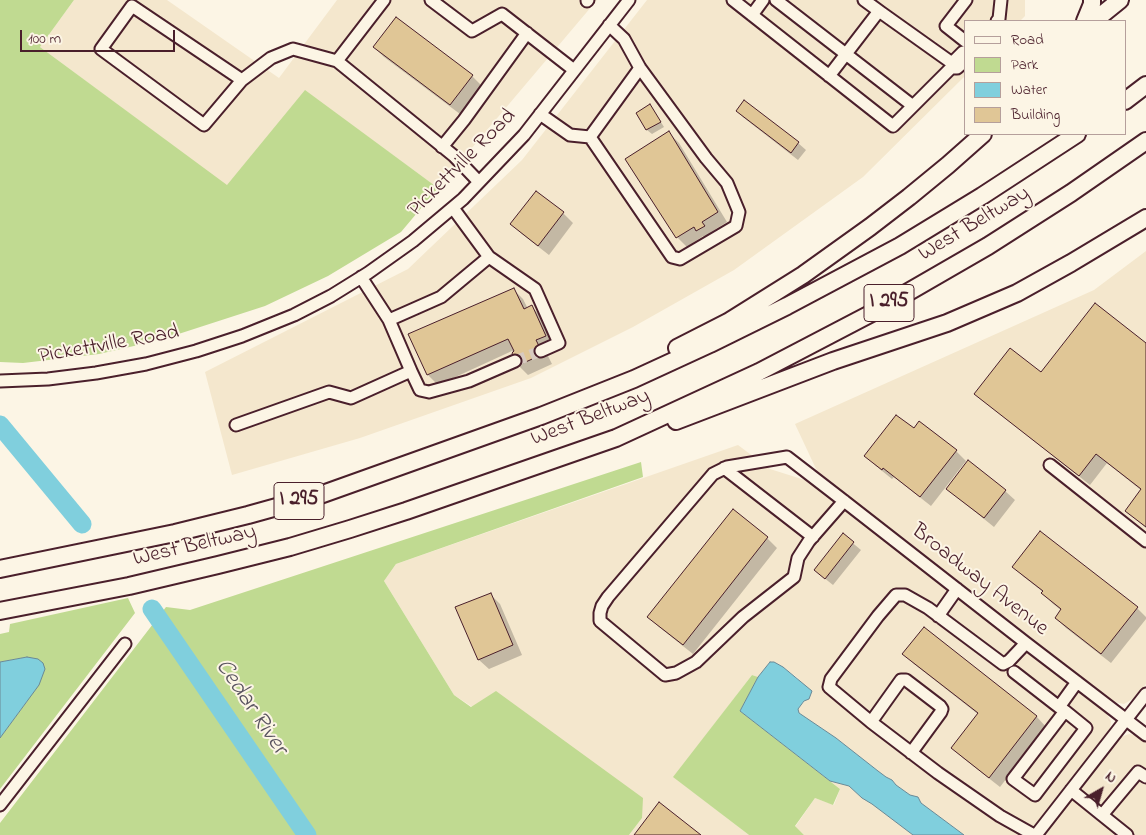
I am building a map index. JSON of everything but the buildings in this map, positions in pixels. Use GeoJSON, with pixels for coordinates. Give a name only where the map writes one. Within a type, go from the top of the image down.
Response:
{"type":"FeatureCollection","features":[{"type":"Feature","properties":{"kind":"highway"},"geometry":{"type":"LineString","coordinates":[[1085,20],[1092,0]]}},
{"type":"Feature","properties":{"kind":"highway"},"geometry":{"type":"LineString","coordinates":[[1095,20],[1120,0]]}},
{"type":"Feature","properties":{"kind":"highway"},"geometry":{"type":"LineString","coordinates":[[1126,100],[1146,85]]}},
{"type":"Feature","properties":{"kind":"highway"},"geometry":{"type":"LineString","coordinates":[[541,416],[602,382],[660,357],[728,322],[803,275],[910,196],[982,135]]}},
{"type":"Feature","properties":{"kind":"highway","name":"West Beltway"},"geometry":{"type":"LineString","coordinates":[[0,569],[175,533],[320,495],[541,416],[634,378],[710,344],[787,306],[900,246],[982,196],[1075,135]]}},
{"type":"Feature","properties":{"kind":"highway","name":"West Beltway"},"geometry":{"type":"LineString","coordinates":[[0,612],[129,586],[290,547],[350,530],[616,438],[759,372],[872,313],[988,246],[1071,193],[1146,141]]}},
{"type":"Feature","properties":{"kind":"highway"},"geometry":{"type":"LineString","coordinates":[[616,438],[680,420],[833,361],[947,323],[1017,292],[1071,263],[1145,218]]}},
{"type":"Feature","properties":{"kind":"street"},"geometry":{"type":"LineString","coordinates":[[337,61],[384,0]]}},
{"type":"Feature","properties":{"kind":"street"},"geometry":{"type":"LineString","coordinates":[[431,0],[472,31],[502,14],[574,70]]}},
{"type":"Feature","properties":{"kind":"street","name":"Pickettville Road"},"geometry":{"type":"LineString","coordinates":[[0,381],[48,379],[96,373],[146,364],[196,351],[242,336],[294,315],[361,278],[413,241],[453,208],[479,182],[524,135],[629,0]]}},
{"type":"Feature","properties":{"kind":"street"},"geometry":{"type":"LineString","coordinates":[[733,0],[893,126],[964,52]]}},
{"type":"Feature","properties":{"kind":"street"},"geometry":{"type":"LineString","coordinates":[[752,15],[764,0]]}},
{"type":"Feature","properties":{"kind":"street"},"geometry":{"type":"LineString","coordinates":[[776,0],[913,106]]}},
{"type":"Feature","properties":{"kind":"street"},"geometry":{"type":"LineString","coordinates":[[864,0],[951,66],[957,68],[964,62]]}},
{"type":"Feature","properties":{"kind":"street"},"geometry":{"type":"LineString","coordinates":[[964,40],[946,26],[966,0]]}},
{"type":"Feature","properties":{"kind":"street"},"geometry":{"type":"LineString","coordinates":[[998,20],[1001,0]]}},
{"type":"Feature","properties":{"kind":"street"},"geometry":{"type":"LineString","coordinates":[[242,80],[132,6],[102,50],[204,125],[242,80],[271,58],[293,49],[337,61],[454,156],[479,182]]}},
{"type":"Feature","properties":{"kind":"street"},"geometry":{"type":"LineString","coordinates":[[829,76],[879,12]]}},
{"type":"Feature","properties":{"kind":"street"},"geometry":{"type":"LineString","coordinates":[[590,137],[672,257],[680,260],[736,226],[739,212],[727,183],[706,158],[640,68],[624,39],[609,25]]}},
{"type":"Feature","properties":{"kind":"street"},"geometry":{"type":"LineString","coordinates":[[442,147],[464,120],[526,33]]}},
{"type":"Feature","properties":{"kind":"street"},"geometry":{"type":"LineString","coordinates":[[590,137],[640,68]]}},
{"type":"Feature","properties":{"kind":"street"},"geometry":{"type":"LineString","coordinates":[[540,114],[570,136],[590,137]]}},
{"type":"Feature","properties":{"kind":"street"},"geometry":{"type":"LineString","coordinates":[[453,208],[489,257],[535,289],[559,343],[541,351]]}},
{"type":"Feature","properties":{"kind":"street"},"geometry":{"type":"LineString","coordinates":[[388,320],[441,297],[489,257]]}},
{"type":"Feature","properties":{"kind":"street"},"geometry":{"type":"LineString","coordinates":[[361,278],[388,320],[420,390],[429,392],[469,381],[515,360]]}},
{"type":"Feature","properties":{"kind":"street"},"geometry":{"type":"LineString","coordinates":[[236,425],[330,392],[351,398],[411,371]]}},
{"type":"Feature","properties":{"kind":"street","name":"Broadway Avenue"},"geometry":{"type":"LineString","coordinates":[[724,468],[787,457],[1146,736]]}},
{"type":"Feature","properties":{"kind":"street"},"geometry":{"type":"LineString","coordinates":[[1050,465],[1146,541]]}},
{"type":"Feature","properties":{"kind":"street"},"geometry":{"type":"LineString","coordinates":[[813,537],[724,468],[713,474],[692,497],[608,597],[602,606],[600,621],[666,675],[676,673],[696,662],[743,617],[794,577],[798,558],[813,537],[844,501]]}},
{"type":"Feature","properties":{"kind":"street"},"geometry":{"type":"LineString","coordinates":[[938,616],[957,589]]}},
{"type":"Feature","properties":{"kind":"street"},"geometry":{"type":"LineString","coordinates":[[1026,643],[1009,661],[1003,664],[928,608],[905,595],[896,596],[878,616],[831,679],[829,687],[938,774],[992,810],[1035,835],[1146,694]]}},
{"type":"Feature","properties":{"kind":"street"},"geometry":{"type":"LineString","coordinates":[[0,805],[125,644]]}},
{"type":"Feature","properties":{"kind":"street"},"geometry":{"type":"LineString","coordinates":[[1014,672],[1062,709],[1086,728],[1034,795],[1013,778],[1062,709],[1077,682]]}},
{"type":"Feature","properties":{"kind":"street"},"geometry":{"type":"LineString","coordinates":[[871,722],[901,680],[906,680],[942,709],[912,753]]}},
{"type":"Feature","properties":{"kind":"street"},"geometry":{"type":"LineString","coordinates":[[1102,815],[1138,772],[1146,777]]}},
{"type":"Feature","properties":{"kind":"street"},"geometry":{"type":"LineString","coordinates":[[1071,790],[1128,835]]}},
{"type":"Feature","properties":{"kind":"shaded area"},"geometry":{"type":"Polygon","coordinates":[[[74,0],[167,0],[279,78],[337,0],[597,0],[438,188],[305,91],[227,186],[40,47],[74,0]]]}},
{"type":"Feature","properties":{"kind":"shaded area"},"geometry":{"type":"Polygon","coordinates":[[[647,0],[1025,0],[1025,16],[1021,20],[964,20],[964,77],[863,177],[734,270],[633,327],[531,378],[360,438],[232,475],[205,372],[408,269],[522,160],[647,0]]]}},
{"type":"Feature","properties":{"kind":"shaded area"},"geometry":{"type":"Polygon","coordinates":[[[1146,251],[1146,684],[1136,697],[1124,704],[1114,702],[817,471],[795,424],[1094,290],[1146,251]]]}},
{"type":"Feature","properties":{"kind":"shaded area"},"geometry":{"type":"Polygon","coordinates":[[[738,445],[770,469],[808,481],[1105,711],[1111,721],[1110,730],[1029,835],[964,835],[921,803],[918,797],[910,795],[836,738],[799,713],[798,709],[805,701],[798,678],[783,667],[770,662],[758,677],[752,675],[674,777],[749,835],[629,835],[642,818],[454,695],[384,581],[396,564],[738,445]]]}},
{"type":"Feature","properties":{"kind":"shaded area"},"geometry":{"type":"Polygon","coordinates":[[[1129,734],[1139,736],[1146,741],[1146,835],[1044,835],[1121,737],[1129,734]]]}},
{"type":"Feature","properties":{"kind":"shaded area"},"geometry":{"type":"Polygon","coordinates":[[[830,781],[849,786],[862,798],[913,835],[804,835],[795,827],[815,798],[834,805],[840,789],[830,781]]]}},
{"type":"Feature","properties":{"kind":"green space"},"geometry":{"type":"Polygon","coordinates":[[[0,0],[74,0],[40,47],[227,185],[305,90],[438,188],[401,232],[328,276],[265,306],[160,340],[99,354],[23,363],[0,362],[0,0]]]}},
{"type":"Feature","properties":{"kind":"green space"},"geometry":{"type":"Polygon","coordinates":[[[641,462],[643,477],[396,564],[384,581],[454,695],[471,707],[496,691],[643,798],[642,818],[629,835],[0,835],[0,823],[166,607],[190,610],[641,462]]]}},
{"type":"Feature","properties":{"kind":"green space"},"geometry":{"type":"Polygon","coordinates":[[[128,598],[135,613],[0,789],[0,738],[28,700],[27,657],[0,662],[0,634],[9,632],[10,624],[128,598]]]}},
{"type":"Feature","properties":{"kind":"green space"},"geometry":{"type":"Polygon","coordinates":[[[752,675],[758,677],[740,711],[840,789],[833,805],[815,798],[795,826],[804,835],[749,835],[673,777],[752,675]]]}},
{"type":"Feature","properties":{"kind":"water"},"geometry":{"type":"Polygon","coordinates":[[[27,657],[38,659],[43,663],[45,669],[39,685],[0,738],[0,662],[27,657]]]}},
{"type":"Feature","properties":{"kind":"water"},"geometry":{"type":"Polygon","coordinates":[[[770,662],[783,667],[812,691],[809,699],[804,701],[798,709],[799,713],[836,738],[910,795],[918,797],[921,803],[964,835],[913,835],[862,798],[849,786],[830,781],[740,711],[758,677],[770,662]]]}},
{"type":"Feature","properties":{"kind":"waterway","name":"Cedar River"},"geometry":{"type":"LineString","coordinates":[[0,425],[82,524]]}},
{"type":"Feature","properties":{"kind":"waterway","name":"Cedar River"},"geometry":{"type":"LineString","coordinates":[[152,609],[307,835]]}},
{"type":"Feature","properties":{"kind":"tunnel"},"geometry":{"type":"LineString","coordinates":[[515,361],[541,351]]}}]}
